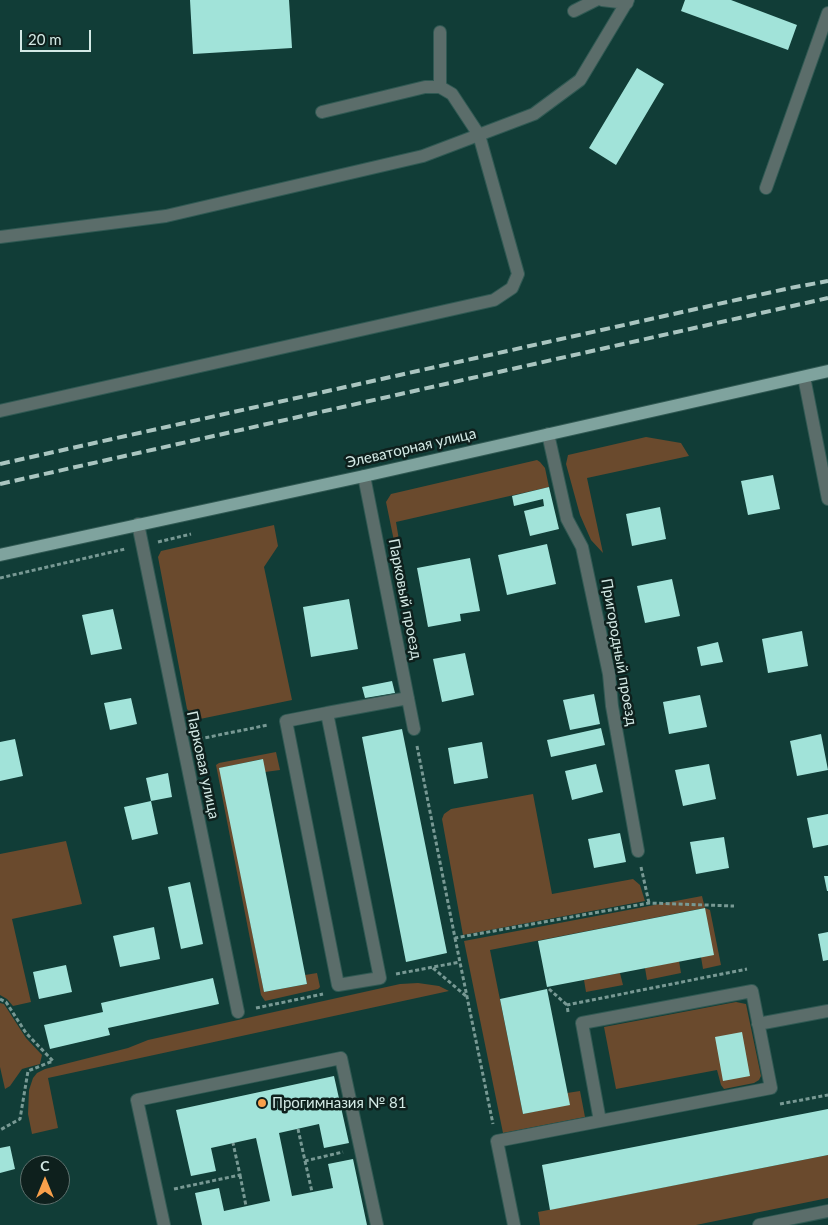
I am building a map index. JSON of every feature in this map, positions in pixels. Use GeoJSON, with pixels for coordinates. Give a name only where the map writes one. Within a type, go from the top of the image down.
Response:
{"type":"FeatureCollection","features":[{"type":"Feature","properties":{"kind":"main road","name":"Элеваторная улица"},"geometry":{"type":"LineString","coordinates":[[0,555],[364,476],[828,371]]}},
{"type":"Feature","properties":{"kind":"street"},"geometry":{"type":"LineString","coordinates":[[574,11],[596,0]]}},
{"type":"Feature","properties":{"kind":"street"},"geometry":{"type":"LineString","coordinates":[[0,236],[166,216],[423,156],[534,114],[580,80],[628,1],[602,0]]}},
{"type":"Feature","properties":{"kind":"street"},"geometry":{"type":"LineString","coordinates":[[766,188],[828,13]]}},
{"type":"Feature","properties":{"kind":"street"},"geometry":{"type":"LineString","coordinates":[[440,32],[440,87]]}},
{"type":"Feature","properties":{"kind":"street"},"geometry":{"type":"LineString","coordinates":[[0,411],[494,300],[512,288],[518,274],[479,135],[452,94],[440,87],[425,87],[322,112]]}},
{"type":"Feature","properties":{"kind":"street"},"geometry":{"type":"LineString","coordinates":[[804,377],[828,499]]}},
{"type":"Feature","properties":{"kind":"street","name":"Пригородный проезд"},"geometry":{"type":"LineString","coordinates":[[548,434],[566,519],[582,547],[588,572],[609,674],[612,706],[638,851]]}},
{"type":"Feature","properties":{"kind":"street","name":"Парковый проезд"},"geometry":{"type":"LineString","coordinates":[[364,476],[414,729]]}},
{"type":"Feature","properties":{"kind":"street","name":"Парковая улица"},"geometry":{"type":"LineString","coordinates":[[138,524],[238,1012]]}},
{"type":"Feature","properties":{"kind":"street"},"geometry":{"type":"LineString","coordinates":[[327,713],[380,978],[338,985],[286,721],[327,713],[408,698]]}},
{"type":"Feature","properties":{"kind":"street"},"geometry":{"type":"LineString","coordinates":[[514,1225],[497,1141],[771,1088],[752,991],[582,1023],[600,1121]]}},
{"type":"Feature","properties":{"kind":"street"},"geometry":{"type":"LineString","coordinates":[[758,1024],[828,1011]]}},
{"type":"Feature","properties":{"kind":"street"},"geometry":{"type":"LineString","coordinates":[[164,1225],[137,1100],[341,1058],[377,1225]]}},
{"type":"Feature","properties":{"kind":"street"},"geometry":{"type":"LineString","coordinates":[[759,1225],[828,1211]]}},
{"type":"Feature","properties":{"kind":"path"},"geometry":{"type":"LineString","coordinates":[[182,742],[286,721]]}},
{"type":"Feature","properties":{"kind":"path"},"geometry":{"type":"LineString","coordinates":[[414,729],[497,1141]]}},
{"type":"Feature","properties":{"kind":"path"},"geometry":{"type":"LineString","coordinates":[[638,851],[649,903]]}},
{"type":"Feature","properties":{"kind":"path"},"geometry":{"type":"LineString","coordinates":[[455,938],[649,903],[734,906]]}},
{"type":"Feature","properties":{"kind":"path"},"geometry":{"type":"LineString","coordinates":[[380,978],[460,962]]}},
{"type":"Feature","properties":{"kind":"path"},"geometry":{"type":"LineString","coordinates":[[432,967],[467,997]]}},
{"type":"Feature","properties":{"kind":"path"},"geometry":{"type":"LineString","coordinates":[[238,1012],[333,992],[338,985]]}},
{"type":"Feature","properties":{"kind":"path"},"geometry":{"type":"LineString","coordinates":[[549,989],[567,1005]]}},
{"type":"Feature","properties":{"kind":"path"},"geometry":{"type":"LineString","coordinates":[[0,999],[6,1002],[26,1033],[53,1061],[28,1071],[20,1119],[0,1130]]}},
{"type":"Feature","properties":{"kind":"path"},"geometry":{"type":"LineString","coordinates":[[780,1104],[828,1095]]}},
{"type":"Feature","properties":{"kind":"path"},"geometry":{"type":"LineString","coordinates":[[298,1129],[312,1192]]}},
{"type":"Feature","properties":{"kind":"path"},"geometry":{"type":"LineString","coordinates":[[233,1143],[246,1206]]}},
{"type":"Feature","properties":{"kind":"path"},"geometry":{"type":"LineString","coordinates":[[305,1161],[361,1149]]}},
{"type":"Feature","properties":{"kind":"path"},"geometry":{"type":"LineString","coordinates":[[158,1193],[240,1175]]}},
{"type":"Feature","properties":{"kind":"shaded area"},"geometry":{"type":"Polygon","coordinates":[[[646,437],[681,443],[689,456],[587,478],[603,553],[591,540],[580,515],[566,464],[568,455],[646,437]]]}},
{"type":"Feature","properties":{"kind":"shaded area"},"geometry":{"type":"Polygon","coordinates":[[[537,460],[545,468],[549,487],[396,522],[399,540],[394,541],[386,502],[391,494],[537,460]]]}},
{"type":"Feature","properties":{"kind":"shaded area"},"geometry":{"type":"Polygon","coordinates":[[[274,525],[278,546],[264,567],[292,700],[200,719],[194,717],[187,709],[158,557],[161,551],[274,525]]]}},
{"type":"Feature","properties":{"kind":"shaded area"},"geometry":{"type":"Polygon","coordinates":[[[276,752],[280,770],[265,772],[262,759],[220,768],[264,992],[307,984],[305,975],[317,973],[320,987],[265,1001],[261,995],[216,765],[276,752]]]}},
{"type":"Feature","properties":{"kind":"shaded area"},"geometry":{"type":"Polygon","coordinates":[[[533,794],[552,894],[633,879],[640,885],[645,901],[463,935],[442,819],[444,814],[451,809],[533,794]]]}},
{"type":"Feature","properties":{"kind":"shaded area"},"geometry":{"type":"Polygon","coordinates":[[[66,841],[82,904],[12,919],[31,1002],[13,1006],[0,995],[0,854],[66,841]]]}},
{"type":"Feature","properties":{"kind":"shaded area"},"geometry":{"type":"Polygon","coordinates":[[[702,896],[705,908],[710,910],[721,965],[703,969],[701,957],[704,908],[490,950],[523,1114],[546,1109],[567,1093],[580,1091],[585,1117],[503,1133],[464,941],[702,896]]]}},
{"type":"Feature","properties":{"kind":"shaded area"},"geometry":{"type":"Polygon","coordinates":[[[679,961],[681,973],[647,980],[645,968],[679,961]]]}},
{"type":"Feature","properties":{"kind":"shaded area"},"geometry":{"type":"Polygon","coordinates":[[[620,973],[623,985],[586,992],[584,980],[620,973]]]}},
{"type":"Feature","properties":{"kind":"shaded area"},"geometry":{"type":"Polygon","coordinates":[[[418,983],[439,986],[449,991],[48,1078],[58,1128],[32,1134],[28,1114],[29,1090],[33,1078],[37,1073],[45,1069],[128,1048],[148,1040],[400,984],[418,983]]]}},
{"type":"Feature","properties":{"kind":"shaded area"},"geometry":{"type":"Polygon","coordinates":[[[736,1002],[746,1004],[761,1076],[759,1080],[754,1083],[724,1089],[717,1070],[616,1089],[604,1027],[736,1002]]]}},
{"type":"Feature","properties":{"kind":"shaded area"},"geometry":{"type":"Polygon","coordinates":[[[0,1003],[4,1004],[26,1038],[42,1055],[40,1064],[22,1069],[10,1086],[5,1089],[0,1067],[0,1003]]]}},
{"type":"Feature","properties":{"kind":"shaded area"},"geometry":{"type":"Polygon","coordinates":[[[828,1155],[828,1198],[696,1225],[540,1225],[538,1212],[828,1155]]]}},
{"type":"Feature","properties":{"kind":"building"},"geometry":{"type":"Polygon","coordinates":[[[190,0],[289,0],[292,48],[193,54],[190,0]]]}},
{"type":"Feature","properties":{"kind":"building"},"geometry":{"type":"Polygon","coordinates":[[[685,0],[731,0],[797,25],[788,50],[681,11],[685,0]]]}},
{"type":"Feature","properties":{"kind":"building"},"geometry":{"type":"Polygon","coordinates":[[[637,68],[664,84],[616,165],[589,148],[637,68]]]}},
{"type":"Feature","properties":{"kind":"building"},"geometry":{"type":"Polygon","coordinates":[[[773,475],[780,509],[748,515],[741,481],[773,475]]]}},
{"type":"Feature","properties":{"kind":"building"},"geometry":{"type":"Polygon","coordinates":[[[549,487],[559,529],[530,536],[524,511],[544,506],[543,499],[514,506],[512,496],[549,487]]]}},
{"type":"Feature","properties":{"kind":"building"},"geometry":{"type":"Polygon","coordinates":[[[660,507],[666,539],[632,546],[626,514],[660,507]]]}},
{"type":"Feature","properties":{"kind":"building"},"geometry":{"type":"Polygon","coordinates":[[[547,544],[556,584],[507,595],[498,555],[547,544]]]}},
{"type":"Feature","properties":{"kind":"building"},"geometry":{"type":"Polygon","coordinates":[[[470,558],[480,611],[460,614],[461,621],[428,627],[417,568],[470,558]]]}},
{"type":"Feature","properties":{"kind":"building"},"geometry":{"type":"Polygon","coordinates":[[[672,579],[680,616],[645,623],[637,586],[672,579]]]}},
{"type":"Feature","properties":{"kind":"building"},"geometry":{"type":"Polygon","coordinates":[[[349,599],[358,649],[311,657],[303,607],[349,599]]]}},
{"type":"Feature","properties":{"kind":"building"},"geometry":{"type":"Polygon","coordinates":[[[113,609],[122,649],[91,655],[82,615],[113,609]]]}},
{"type":"Feature","properties":{"kind":"building"},"geometry":{"type":"Polygon","coordinates":[[[802,631],[808,666],[768,673],[762,639],[802,631]]]}},
{"type":"Feature","properties":{"kind":"building"},"geometry":{"type":"Polygon","coordinates":[[[718,642],[723,662],[701,666],[697,647],[718,642]]]}},
{"type":"Feature","properties":{"kind":"building"},"geometry":{"type":"Polygon","coordinates":[[[465,653],[474,695],[442,702],[433,659],[465,653]]]}},
{"type":"Feature","properties":{"kind":"building"},"geometry":{"type":"Polygon","coordinates":[[[392,681],[395,693],[365,698],[362,687],[392,681]]]}},
{"type":"Feature","properties":{"kind":"building"},"geometry":{"type":"Polygon","coordinates":[[[594,694],[600,724],[570,730],[563,700],[594,694]]]}},
{"type":"Feature","properties":{"kind":"building"},"geometry":{"type":"Polygon","coordinates":[[[700,695],[707,727],[669,734],[663,702],[700,695]]]}},
{"type":"Feature","properties":{"kind":"building"},"geometry":{"type":"Polygon","coordinates":[[[131,698],[137,724],[110,730],[104,703],[131,698]]]}},
{"type":"Feature","properties":{"kind":"building"},"geometry":{"type":"Polygon","coordinates":[[[601,728],[605,745],[551,757],[547,740],[601,728]]]}},
{"type":"Feature","properties":{"kind":"building"},"geometry":{"type":"Polygon","coordinates":[[[402,729],[447,953],[406,962],[362,737],[402,729]]]}},
{"type":"Feature","properties":{"kind":"building"},"geometry":{"type":"Polygon","coordinates":[[[821,734],[828,770],[797,776],[790,741],[821,734]]]}},
{"type":"Feature","properties":{"kind":"building"},"geometry":{"type":"Polygon","coordinates":[[[15,739],[23,776],[0,781],[0,742],[15,739]]]}},
{"type":"Feature","properties":{"kind":"building"},"geometry":{"type":"Polygon","coordinates":[[[482,742],[488,778],[454,784],[448,748],[482,742]]]}},
{"type":"Feature","properties":{"kind":"building"},"geometry":{"type":"Polygon","coordinates":[[[263,759],[307,984],[264,992],[219,768],[263,759]]]}},
{"type":"Feature","properties":{"kind":"building"},"geometry":{"type":"Polygon","coordinates":[[[596,764],[603,792],[572,800],[565,771],[596,764]]]}},
{"type":"Feature","properties":{"kind":"building"},"geometry":{"type":"Polygon","coordinates":[[[709,764],[716,799],[683,806],[675,770],[709,764]]]}},
{"type":"Feature","properties":{"kind":"building"},"geometry":{"type":"Polygon","coordinates":[[[168,773],[172,797],[151,801],[146,778],[168,773]]]}},
{"type":"Feature","properties":{"kind":"building"},"geometry":{"type":"Polygon","coordinates":[[[151,801],[158,834],[132,840],[124,807],[151,801]]]}},
{"type":"Feature","properties":{"kind":"building"},"geometry":{"type":"Polygon","coordinates":[[[828,814],[828,845],[813,848],[807,818],[828,814]]]}},
{"type":"Feature","properties":{"kind":"building"},"geometry":{"type":"Polygon","coordinates":[[[620,833],[626,862],[594,868],[588,839],[620,833]]]}},
{"type":"Feature","properties":{"kind":"building"},"geometry":{"type":"Polygon","coordinates":[[[724,837],[729,868],[696,874],[690,842],[724,837]]]}},
{"type":"Feature","properties":{"kind":"building"},"geometry":{"type":"Polygon","coordinates":[[[824,876],[828,876],[828,891],[827,891],[824,876]]]}},
{"type":"Feature","properties":{"kind":"building"},"geometry":{"type":"Polygon","coordinates":[[[190,882],[203,944],[181,949],[168,887],[190,882]]]}},
{"type":"Feature","properties":{"kind":"building"},"geometry":{"type":"Polygon","coordinates":[[[705,908],[714,955],[547,987],[538,941],[705,908]]]}},
{"type":"Feature","properties":{"kind":"building"},"geometry":{"type":"Polygon","coordinates":[[[154,927],[160,959],[120,967],[113,936],[154,927]]]}},
{"type":"Feature","properties":{"kind":"building"},"geometry":{"type":"Polygon","coordinates":[[[828,932],[828,960],[823,961],[818,934],[828,932]]]}},
{"type":"Feature","properties":{"kind":"building"},"geometry":{"type":"Polygon","coordinates":[[[66,965],[72,992],[39,999],[33,972],[66,965]]]}},
{"type":"Feature","properties":{"kind":"building"},"geometry":{"type":"Polygon","coordinates":[[[213,978],[219,1004],[108,1028],[110,1035],[50,1049],[44,1025],[103,1012],[101,1003],[213,978]]]}},
{"type":"Feature","properties":{"kind":"building"},"geometry":{"type":"Polygon","coordinates":[[[547,989],[570,1105],[523,1114],[500,999],[547,989]]]}},
{"type":"Feature","properties":{"kind":"building"},"geometry":{"type":"Polygon","coordinates":[[[742,1032],[750,1076],[723,1081],[715,1037],[742,1032]]]}},
{"type":"Feature","properties":{"kind":"building"},"geometry":{"type":"Polygon","coordinates":[[[334,1076],[349,1143],[324,1148],[319,1124],[279,1133],[292,1196],[333,1188],[328,1164],[353,1159],[367,1225],[202,1225],[195,1193],[219,1188],[224,1211],[270,1201],[256,1138],[211,1148],[216,1171],[191,1176],[176,1110],[334,1076]]]}},
{"type":"Feature","properties":{"kind":"building"},"geometry":{"type":"Polygon","coordinates":[[[828,1109],[828,1155],[550,1210],[542,1165],[828,1109]]]}},
{"type":"Feature","properties":{"kind":"building"},"geometry":{"type":"Polygon","coordinates":[[[10,1146],[15,1169],[0,1173],[0,1148],[10,1146]]]}},
{"type":"Feature","properties":{"kind":"railway"},"geometry":{"type":"LineString","coordinates":[[0,464],[828,281]]}},
{"type":"Feature","properties":{"kind":"railway"},"geometry":{"type":"LineString","coordinates":[[0,484],[828,298]]}},
{"type":"Feature","properties":{"kind":"place","name":"Прогимназия № 81"},"geometry":{"type":"Point","coordinates":[262,1103]}}]}
